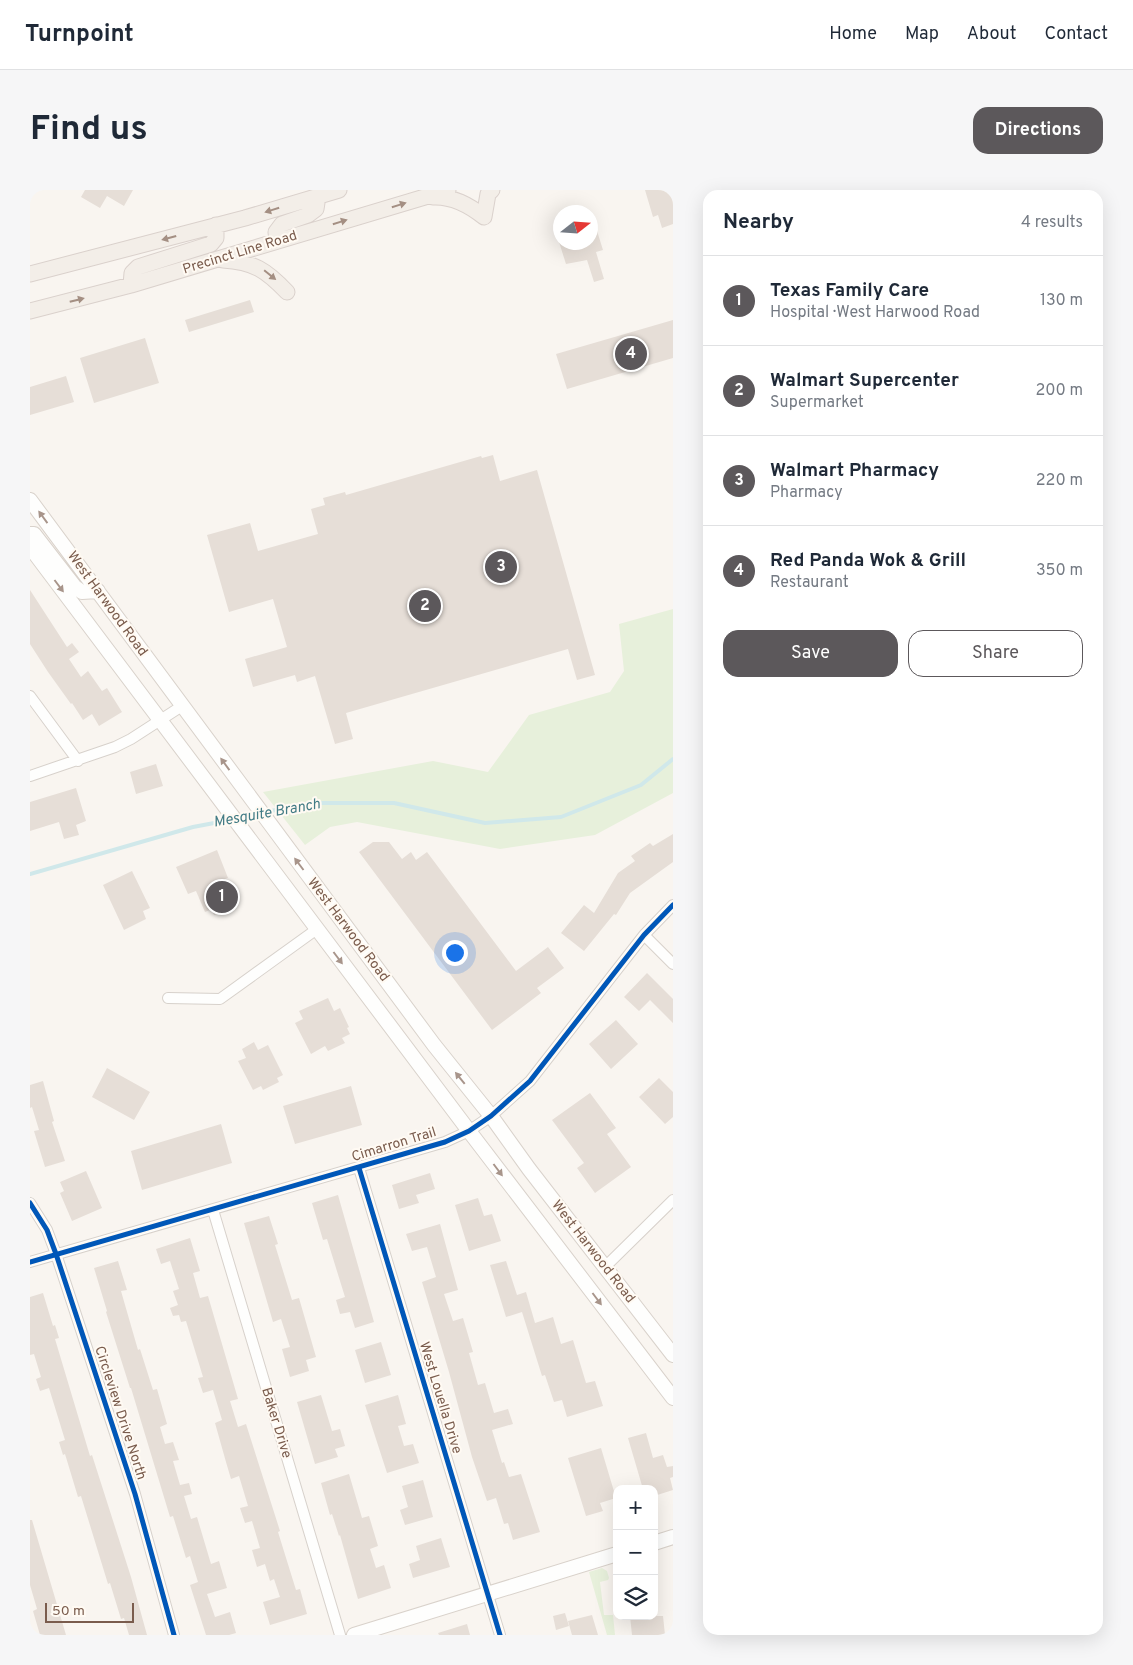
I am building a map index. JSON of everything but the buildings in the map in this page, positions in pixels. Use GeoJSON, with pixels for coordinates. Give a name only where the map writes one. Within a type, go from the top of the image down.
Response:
{"type":"FeatureCollection","features":[{"type":"Feature","properties":{"kind":"main road"},"geometry":{"type":"LineString","coordinates":[[30,274],[216,226],[339,190]]}},
{"type":"Feature","properties":{"kind":"main road","name":"Precinct Line Road"},"geometry":{"type":"LineString","coordinates":[[30,312],[131,285],[448,190]]}},
{"type":"Feature","properties":{"kind":"main road"},"geometry":{"type":"LineString","coordinates":[[420,198],[444,196],[470,205],[484,217],[488,194],[492,190]]}},
{"type":"Feature","properties":{"kind":"main road"},"geometry":{"type":"LineString","coordinates":[[277,241],[276,232],[282,224],[308,215],[316,209],[318,196]]}},
{"type":"Feature","properties":{"kind":"main road"},"geometry":{"type":"LineString","coordinates":[[131,285],[132,273],[138,267],[211,244],[216,238],[216,226]]}},
{"type":"Feature","properties":{"kind":"main road"},"geometry":{"type":"LineString","coordinates":[[214,260],[237,261],[257,266],[271,275],[287,292]]}},
{"type":"Feature","properties":{"kind":"main road","name":"West Harwood Road"},"geometry":{"type":"LineString","coordinates":[[30,500],[434,1046],[491,1116],[673,1355]]}},
{"type":"Feature","properties":{"kind":"main road"},"geometry":{"type":"LineString","coordinates":[[30,534],[34,534],[75,587],[82,592],[98,592]]}},
{"type":"Feature","properties":{"kind":"main road","name":"West Harwood Road"},"geometry":{"type":"LineString","coordinates":[[30,547],[469,1131],[673,1398]]}},
{"type":"Feature","properties":{"kind":"main road"},"geometry":{"type":"LineString","coordinates":[[658,1542],[673,1537]]}},
{"type":"Feature","properties":{"kind":"main road"},"geometry":{"type":"LineString","coordinates":[[354,1635],[613,1555]]}},
{"type":"Feature","properties":{"kind":"street"},"geometry":{"type":"LineString","coordinates":[[30,696],[78,761]]}},
{"type":"Feature","properties":{"kind":"street"},"geometry":{"type":"LineString","coordinates":[[30,776],[115,747],[182,706]]}},
{"type":"Feature","properties":{"kind":"street","name":"Cimarron Trail"},"geometry":{"type":"LineString","coordinates":[[30,1262],[358,1168],[445,1142],[469,1131],[491,1116],[535,1075],[644,935],[673,905]]}},
{"type":"Feature","properties":{"kind":"street"},"geometry":{"type":"LineString","coordinates":[[168,998],[220,999],[317,929]]}},
{"type":"Feature","properties":{"kind":"street"},"geometry":{"type":"LineString","coordinates":[[644,935],[673,964]]}},
{"type":"Feature","properties":{"kind":"street","name":"West Louella Drive"},"geometry":{"type":"LineString","coordinates":[[358,1168],[500,1635]]}},
{"type":"Feature","properties":{"kind":"street"},"geometry":{"type":"LineString","coordinates":[[605,1266],[673,1200]]}},
{"type":"Feature","properties":{"kind":"street","name":"Circleview Drive North"},"geometry":{"type":"LineString","coordinates":[[30,1203],[47,1230],[56,1254],[135,1494],[174,1635]]}},
{"type":"Feature","properties":{"kind":"street","name":"Baker Drive"},"geometry":{"type":"LineString","coordinates":[[213,1210],[340,1635]]}},
{"type":"Feature","properties":{"kind":"green space"},"geometry":{"type":"Polygon","coordinates":[[[673,609],[673,793],[595,835],[500,849],[357,822],[330,827],[305,845],[263,792],[433,761],[488,772],[529,715],[610,692],[624,671],[619,624],[673,609]]]}},
{"type":"Feature","properties":{"kind":"green space"},"geometry":{"type":"Polygon","coordinates":[[[602,1568],[607,1571],[608,1580],[600,1582],[604,1615],[613,1615],[615,1635],[607,1635],[589,1572],[602,1568]]]}},
{"type":"Feature","properties":{"kind":"waterway","name":"Mesquite Branch"},"geometry":{"type":"LineString","coordinates":[[266,812],[310,803],[394,803],[485,823],[561,817],[641,785],[673,759]]}},
{"type":"Feature","properties":{"kind":"waterway","name":"Mesquite Branch"},"geometry":{"type":"LineString","coordinates":[[237,818],[259,814]]}},
{"type":"Feature","properties":{"kind":"waterway","name":"Mesquite Branch"},"geometry":{"type":"LineString","coordinates":[[30,874],[193,827],[230,820]]}},
{"type":"Feature","properties":{"kind":"cycle path"},"geometry":{"type":"LineString","coordinates":[[30,1262],[445,1142],[469,1131],[491,1116],[530,1081],[644,935],[673,905]]}},
{"type":"Feature","properties":{"kind":"cycle path"},"geometry":{"type":"LineString","coordinates":[[359,1168],[500,1635]]}},
{"type":"Feature","properties":{"kind":"cycle path"},"geometry":{"type":"LineString","coordinates":[[30,1203],[47,1230],[56,1254],[135,1494],[174,1635]]}},
{"type":"Feature","properties":{"kind":"place","name":"Red Panda Wok & Grill"},"geometry":{"type":"Point","coordinates":[631,354]}},
{"type":"Feature","properties":{"kind":"place","name":"Walmart Pharmacy"},"geometry":{"type":"Point","coordinates":[501,567]}},
{"type":"Feature","properties":{"kind":"place","name":"Walmart Supercenter"},"geometry":{"type":"Point","coordinates":[425,606]}},
{"type":"Feature","properties":{"kind":"place","name":"Texas Family Care"},"geometry":{"type":"Point","coordinates":[222,897]}}]}
